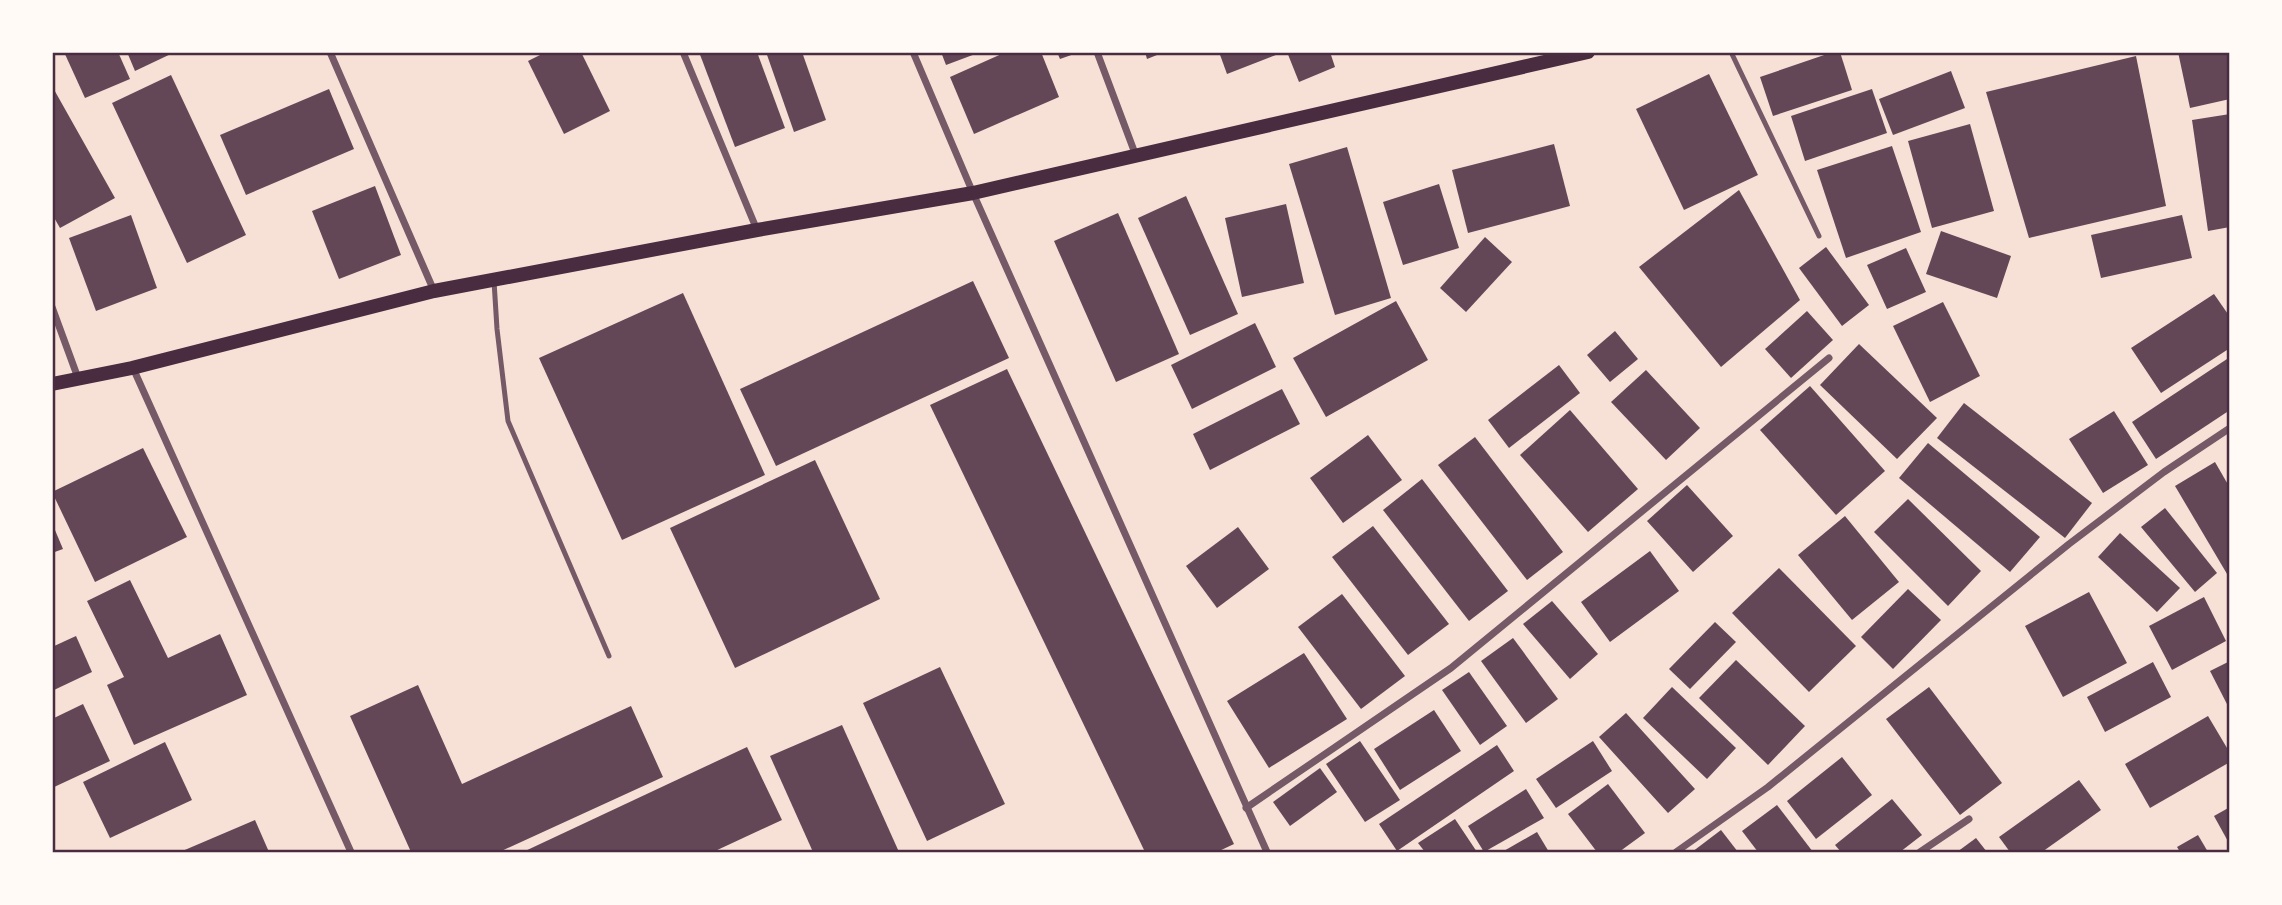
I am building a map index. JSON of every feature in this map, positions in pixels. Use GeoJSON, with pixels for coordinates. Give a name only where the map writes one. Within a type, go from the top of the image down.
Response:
{"type":"FeatureCollection","features":[{"type":"Feature","properties":{"kind":"main road"},"geometry":{"type":"LineString","coordinates":[[52,384],[132,368],[434,291],[757,230],[973,193],[1588,52]]}},
{"type":"Feature","properties":{"kind":"street"},"geometry":{"type":"LineString","coordinates":[[330,52],[434,291]]}},
{"type":"Feature","properties":{"kind":"street"},"geometry":{"type":"LineString","coordinates":[[683,52],[757,230]]}},
{"type":"Feature","properties":{"kind":"street"},"geometry":{"type":"LineString","coordinates":[[913,52],[973,193],[1267,852]]}},
{"type":"Feature","properties":{"kind":"street"},"geometry":{"type":"LineString","coordinates":[[1097,52],[1136,156]]}},
{"type":"Feature","properties":{"kind":"street"},"geometry":{"type":"LineString","coordinates":[[52,307],[78,378]]}},
{"type":"Feature","properties":{"kind":"street"},"geometry":{"type":"LineString","coordinates":[[1246,807],[1451,668],[1829,358]]}},
{"type":"Feature","properties":{"kind":"street"},"geometry":{"type":"LineString","coordinates":[[132,368],[351,852]]}},
{"type":"Feature","properties":{"kind":"street"},"geometry":{"type":"LineString","coordinates":[[1676,852],[1768,787],[2068,544],[2164,472],[2230,428]]}},
{"type":"Feature","properties":{"kind":"street"},"geometry":{"type":"LineString","coordinates":[[1920,852],[1969,819]]}},
{"type":"Feature","properties":{"kind":"lane"},"geometry":{"type":"LineString","coordinates":[[1731,52],[1819,236]]}},
{"type":"Feature","properties":{"kind":"lane"},"geometry":{"type":"LineString","coordinates":[[494,280],[508,421],[609,656]]}},
{"type":"Feature","properties":{"kind":"building"},"geometry":{"type":"Polygon","coordinates":[[[64,52],[118,52],[130,79],[85,98],[64,52]]]}},
{"type":"Feature","properties":{"kind":"building"},"geometry":{"type":"Polygon","coordinates":[[[127,52],[175,52],[135,71],[127,52]]]}},
{"type":"Feature","properties":{"kind":"building"},"geometry":{"type":"Polygon","coordinates":[[[546,52],[581,52],[610,111],[564,134],[528,61],[546,52]]]}},
{"type":"Feature","properties":{"kind":"building"},"geometry":{"type":"Polygon","coordinates":[[[699,52],[757,52],[785,128],[735,147],[699,52]]]}},
{"type":"Feature","properties":{"kind":"building"},"geometry":{"type":"Polygon","coordinates":[[[766,52],[802,52],[826,120],[794,132],[766,52]]]}},
{"type":"Feature","properties":{"kind":"building"},"geometry":{"type":"Polygon","coordinates":[[[941,52],[978,52],[978,53],[946,65],[941,52]]]}},
{"type":"Feature","properties":{"kind":"building"},"geometry":{"type":"Polygon","coordinates":[[[1006,52],[1041,52],[1059,97],[974,134],[950,77],[1006,52]]]}},
{"type":"Feature","properties":{"kind":"building"},"geometry":{"type":"Polygon","coordinates":[[[1057,52],[1077,52],[1077,53],[1060,59],[1057,52]]]}},
{"type":"Feature","properties":{"kind":"building"},"geometry":{"type":"Polygon","coordinates":[[[1145,52],[1162,52],[1162,53],[1147,59],[1145,52]]]}},
{"type":"Feature","properties":{"kind":"building"},"geometry":{"type":"Polygon","coordinates":[[[1219,52],[1281,52],[1281,53],[1227,74],[1219,52]]]}},
{"type":"Feature","properties":{"kind":"building"},"geometry":{"type":"Polygon","coordinates":[[[1287,52],[1330,52],[1335,67],[1299,82],[1287,52]]]}},
{"type":"Feature","properties":{"kind":"building"},"geometry":{"type":"Polygon","coordinates":[[[1840,52],[1852,90],[1773,116],[1760,77],[1840,52]]]}},
{"type":"Feature","properties":{"kind":"building"},"geometry":{"type":"Polygon","coordinates":[[[2178,52],[2230,52],[2230,99],[2190,108],[2178,52]]]}},
{"type":"Feature","properties":{"kind":"building"},"geometry":{"type":"Polygon","coordinates":[[[2136,56],[2166,206],[2029,238],[1986,92],[2136,56]]]}},
{"type":"Feature","properties":{"kind":"building"},"geometry":{"type":"Polygon","coordinates":[[[1951,71],[1965,108],[1893,135],[1879,99],[1951,71]]]}},
{"type":"Feature","properties":{"kind":"building"},"geometry":{"type":"Polygon","coordinates":[[[1709,74],[1758,175],[1684,210],[1636,109],[1709,74]]]}},
{"type":"Feature","properties":{"kind":"building"},"geometry":{"type":"Polygon","coordinates":[[[171,75],[246,235],[187,263],[112,103],[171,75]]]}},
{"type":"Feature","properties":{"kind":"building"},"geometry":{"type":"Polygon","coordinates":[[[52,86],[115,198],[60,228],[52,214],[52,86]]]}},
{"type":"Feature","properties":{"kind":"building"},"geometry":{"type":"Polygon","coordinates":[[[329,89],[354,149],[246,195],[220,135],[329,89]]]}},
{"type":"Feature","properties":{"kind":"building"},"geometry":{"type":"Polygon","coordinates":[[[1872,89],[1887,133],[1805,161],[1791,116],[1872,89]]]}},
{"type":"Feature","properties":{"kind":"building"},"geometry":{"type":"Polygon","coordinates":[[[2230,114],[2230,227],[2208,231],[2192,120],[2230,114]]]}},
{"type":"Feature","properties":{"kind":"building"},"geometry":{"type":"Polygon","coordinates":[[[1970,124],[1994,211],[1932,228],[1908,141],[1970,124]]]}},
{"type":"Feature","properties":{"kind":"building"},"geometry":{"type":"Polygon","coordinates":[[[1554,144],[1570,206],[1468,233],[1452,170],[1554,144]]]}},
{"type":"Feature","properties":{"kind":"building"},"geometry":{"type":"Polygon","coordinates":[[[1892,146],[1921,232],[1846,258],[1817,170],[1892,146]]]}},
{"type":"Feature","properties":{"kind":"building"},"geometry":{"type":"Polygon","coordinates":[[[1347,147],[1391,298],[1335,315],[1289,164],[1347,147]]]}},
{"type":"Feature","properties":{"kind":"building"},"geometry":{"type":"Polygon","coordinates":[[[1439,184],[1459,248],[1403,265],[1383,202],[1439,184]]]}},
{"type":"Feature","properties":{"kind":"building"},"geometry":{"type":"Polygon","coordinates":[[[375,186],[401,255],[339,279],[312,211],[375,186]]]}},
{"type":"Feature","properties":{"kind":"building"},"geometry":{"type":"Polygon","coordinates":[[[1739,190],[1800,300],[1721,367],[1639,267],[1739,190]]]}},
{"type":"Feature","properties":{"kind":"building"},"geometry":{"type":"Polygon","coordinates":[[[1186,196],[1238,314],[1190,335],[1138,218],[1186,196]]]}},
{"type":"Feature","properties":{"kind":"building"},"geometry":{"type":"Polygon","coordinates":[[[1286,204],[1304,283],[1242,297],[1225,218],[1286,204]]]}},
{"type":"Feature","properties":{"kind":"building"},"geometry":{"type":"Polygon","coordinates":[[[1118,213],[1179,354],[1116,382],[1054,241],[1118,213]]]}},
{"type":"Feature","properties":{"kind":"building"},"geometry":{"type":"Polygon","coordinates":[[[131,215],[157,288],[96,311],[69,238],[131,215]]]}},
{"type":"Feature","properties":{"kind":"building"},"geometry":{"type":"Polygon","coordinates":[[[2182,215],[2192,258],[2101,278],[2091,235],[2182,215]]]}},
{"type":"Feature","properties":{"kind":"building"},"geometry":{"type":"Polygon","coordinates":[[[1941,231],[2011,256],[1997,298],[1926,274],[1941,231]]]}},
{"type":"Feature","properties":{"kind":"building"},"geometry":{"type":"Polygon","coordinates":[[[1485,237],[1512,262],[1466,312],[1440,288],[1485,237]]]}},
{"type":"Feature","properties":{"kind":"building"},"geometry":{"type":"Polygon","coordinates":[[[1826,247],[1869,305],[1842,326],[1799,268],[1826,247]]]}},
{"type":"Feature","properties":{"kind":"building"},"geometry":{"type":"Polygon","coordinates":[[[1906,248],[1926,292],[1887,309],[1867,265],[1906,248]]]}},
{"type":"Feature","properties":{"kind":"building"},"geometry":{"type":"Polygon","coordinates":[[[973,281],[1009,358],[776,466],[740,389],[973,281]]]}},
{"type":"Feature","properties":{"kind":"building"},"geometry":{"type":"Polygon","coordinates":[[[683,293],[765,475],[622,540],[539,358],[683,293]]]}},
{"type":"Feature","properties":{"kind":"building"},"geometry":{"type":"Polygon","coordinates":[[[2214,294],[2230,317],[2230,348],[2161,393],[2131,348],[2214,294]]]}},
{"type":"Feature","properties":{"kind":"building"},"geometry":{"type":"Polygon","coordinates":[[[1396,301],[1428,360],[1326,417],[1293,358],[1396,301]]]}},
{"type":"Feature","properties":{"kind":"building"},"geometry":{"type":"Polygon","coordinates":[[[1943,302],[1980,376],[1930,402],[1893,326],[1943,302]]]}},
{"type":"Feature","properties":{"kind":"building"},"geometry":{"type":"Polygon","coordinates":[[[1807,311],[1833,340],[1791,378],[1765,349],[1807,311]]]}},
{"type":"Feature","properties":{"kind":"building"},"geometry":{"type":"Polygon","coordinates":[[[1255,323],[1276,367],[1192,409],[1171,365],[1255,323]]]}},
{"type":"Feature","properties":{"kind":"building"},"geometry":{"type":"Polygon","coordinates":[[[1615,331],[1638,359],[1610,382],[1587,355],[1615,331]]]}},
{"type":"Feature","properties":{"kind":"building"},"geometry":{"type":"Polygon","coordinates":[[[1859,344],[1937,418],[1897,459],[1820,385],[1859,344]]]}},
{"type":"Feature","properties":{"kind":"building"},"geometry":{"type":"Polygon","coordinates":[[[2230,357],[2230,410],[2156,459],[2132,422],[2230,357]]]}},
{"type":"Feature","properties":{"kind":"building"},"geometry":{"type":"Polygon","coordinates":[[[1559,365],[1580,393],[1509,448],[1488,420],[1559,365]]]}},
{"type":"Feature","properties":{"kind":"building"},"geometry":{"type":"Polygon","coordinates":[[[1007,369],[1234,844],[1217,852],[1145,852],[930,405],[1007,369]]]}},
{"type":"Feature","properties":{"kind":"building"},"geometry":{"type":"Polygon","coordinates":[[[1646,370],[1700,428],[1666,460],[1611,402],[1646,370]]]}},
{"type":"Feature","properties":{"kind":"building"},"geometry":{"type":"Polygon","coordinates":[[[1810,386],[1885,471],[1836,515],[1760,430],[1810,386]]]}},
{"type":"Feature","properties":{"kind":"building"},"geometry":{"type":"Polygon","coordinates":[[[1282,389],[1300,424],[1210,470],[1193,434],[1282,389]]]}},
{"type":"Feature","properties":{"kind":"building"},"geometry":{"type":"Polygon","coordinates":[[[1964,403],[2092,503],[2065,538],[1937,438],[1964,403]]]}},
{"type":"Feature","properties":{"kind":"building"},"geometry":{"type":"Polygon","coordinates":[[[1570,410],[1638,489],[1588,532],[1520,455],[1570,410]]]}},
{"type":"Feature","properties":{"kind":"building"},"geometry":{"type":"Polygon","coordinates":[[[2114,411],[2148,465],[2103,493],[2069,439],[2114,411]]]}},
{"type":"Feature","properties":{"kind":"building"},"geometry":{"type":"Polygon","coordinates":[[[1368,435],[1402,480],[1343,523],[1310,478],[1368,435]]]}},
{"type":"Feature","properties":{"kind":"building"},"geometry":{"type":"Polygon","coordinates":[[[1475,437],[1563,552],[1527,580],[1438,465],[1475,437]]]}},
{"type":"Feature","properties":{"kind":"building"},"geometry":{"type":"Polygon","coordinates":[[[1928,443],[2040,537],[2010,572],[1899,478],[1928,443]]]}},
{"type":"Feature","properties":{"kind":"building"},"geometry":{"type":"Polygon","coordinates":[[[143,448],[187,537],[95,582],[52,492],[143,448]]]}},
{"type":"Feature","properties":{"kind":"building"},"geometry":{"type":"Polygon","coordinates":[[[815,460],[880,599],[735,668],[670,528],[815,460]]]}},
{"type":"Feature","properties":{"kind":"building"},"geometry":{"type":"Polygon","coordinates":[[[2215,462],[2230,488],[2230,579],[2175,486],[2215,462]]]}},
{"type":"Feature","properties":{"kind":"building"},"geometry":{"type":"Polygon","coordinates":[[[1422,479],[1508,591],[1469,621],[1383,510],[1422,479]]]}},
{"type":"Feature","properties":{"kind":"building"},"geometry":{"type":"Polygon","coordinates":[[[1687,485],[1733,536],[1693,572],[1647,521],[1687,485]]]}},
{"type":"Feature","properties":{"kind":"building"},"geometry":{"type":"Polygon","coordinates":[[[1908,499],[1981,571],[1948,606],[1874,532],[1908,499]]]}},
{"type":"Feature","properties":{"kind":"building"},"geometry":{"type":"Polygon","coordinates":[[[2165,508],[2217,573],[2195,592],[2141,527],[2165,508]]]}},
{"type":"Feature","properties":{"kind":"building"},"geometry":{"type":"Polygon","coordinates":[[[1845,516],[1899,582],[1852,620],[1798,555],[1845,516]]]}},
{"type":"Feature","properties":{"kind":"building"},"geometry":{"type":"Polygon","coordinates":[[[52,523],[63,549],[52,553],[52,523]]]}},
{"type":"Feature","properties":{"kind":"building"},"geometry":{"type":"Polygon","coordinates":[[[1373,526],[1449,624],[1408,655],[1332,557],[1373,526]]]}},
{"type":"Feature","properties":{"kind":"building"},"geometry":{"type":"Polygon","coordinates":[[[1238,527],[1269,569],[1217,608],[1186,566],[1238,527]]]}},
{"type":"Feature","properties":{"kind":"building"},"geometry":{"type":"Polygon","coordinates":[[[2120,533],[2180,588],[2157,612],[2098,557],[2120,533]]]}},
{"type":"Feature","properties":{"kind":"building"},"geometry":{"type":"Polygon","coordinates":[[[1650,551],[1679,591],[1610,642],[1581,602],[1650,551]]]}},
{"type":"Feature","properties":{"kind":"building"},"geometry":{"type":"Polygon","coordinates":[[[1779,568],[1856,646],[1809,692],[1732,613],[1779,568]]]}},
{"type":"Feature","properties":{"kind":"building"},"geometry":{"type":"Polygon","coordinates":[[[130,580],[168,658],[220,634],[247,695],[134,745],[107,685],[124,677],[87,601],[130,580]]]}},
{"type":"Feature","properties":{"kind":"building"},"geometry":{"type":"Polygon","coordinates":[[[1908,589],[1941,620],[1893,669],[1861,637],[1908,589]]]}},
{"type":"Feature","properties":{"kind":"building"},"geometry":{"type":"Polygon","coordinates":[[[2089,592],[2127,663],[2063,697],[2025,626],[2089,592]]]}},
{"type":"Feature","properties":{"kind":"building"},"geometry":{"type":"Polygon","coordinates":[[[1342,594],[1405,676],[1361,709],[1298,627],[1342,594]]]}},
{"type":"Feature","properties":{"kind":"building"},"geometry":{"type":"Polygon","coordinates":[[[2204,597],[2226,641],[2172,670],[2149,626],[2204,597]]]}},
{"type":"Feature","properties":{"kind":"building"},"geometry":{"type":"Polygon","coordinates":[[[1552,601],[1598,654],[1570,679],[1523,624],[1552,601]]]}},
{"type":"Feature","properties":{"kind":"building"},"geometry":{"type":"Polygon","coordinates":[[[1715,622],[1736,642],[1690,689],[1669,669],[1715,622]]]}},
{"type":"Feature","properties":{"kind":"building"},"geometry":{"type":"Polygon","coordinates":[[[76,636],[92,672],[54,690],[52,647],[76,636]]]}},
{"type":"Feature","properties":{"kind":"building"},"geometry":{"type":"Polygon","coordinates":[[[1513,638],[1558,699],[1526,723],[1481,661],[1513,638]]]}},
{"type":"Feature","properties":{"kind":"building"},"geometry":{"type":"Polygon","coordinates":[[[1304,653],[1347,719],[1269,768],[1227,701],[1304,653]]]}},
{"type":"Feature","properties":{"kind":"building"},"geometry":{"type":"Polygon","coordinates":[[[1736,660],[1805,726],[1768,765],[1699,698],[1736,660]]]}},
{"type":"Feature","properties":{"kind":"building"},"geometry":{"type":"Polygon","coordinates":[[[2230,661],[2230,710],[2210,671],[2230,661]]]}},
{"type":"Feature","properties":{"kind":"building"},"geometry":{"type":"Polygon","coordinates":[[[2153,662],[2171,697],[2105,732],[2087,697],[2153,662]]]}},
{"type":"Feature","properties":{"kind":"building"},"geometry":{"type":"Polygon","coordinates":[[[940,667],[1005,804],[927,841],[863,703],[940,667]]]}},
{"type":"Feature","properties":{"kind":"building"},"geometry":{"type":"Polygon","coordinates":[[[1469,672],[1507,726],[1480,745],[1442,690],[1469,672]]]}},
{"type":"Feature","properties":{"kind":"building"},"geometry":{"type":"Polygon","coordinates":[[[418,685],[462,784],[631,706],[663,777],[499,852],[411,852],[350,716],[418,685]]]}},
{"type":"Feature","properties":{"kind":"building"},"geometry":{"type":"Polygon","coordinates":[[[1672,687],[1736,748],[1707,779],[1643,718],[1672,687]]]}},
{"type":"Feature","properties":{"kind":"building"},"geometry":{"type":"Polygon","coordinates":[[[1929,687],[2002,783],[1960,815],[1886,719],[1929,687]]]}},
{"type":"Feature","properties":{"kind":"building"},"geometry":{"type":"Polygon","coordinates":[[[83,704],[110,761],[52,788],[52,719],[83,704]]]}},
{"type":"Feature","properties":{"kind":"building"},"geometry":{"type":"Polygon","coordinates":[[[1434,710],[1461,751],[1400,790],[1374,749],[1434,710]]]}},
{"type":"Feature","properties":{"kind":"building"},"geometry":{"type":"Polygon","coordinates":[[[1626,713],[1695,789],[1668,813],[1599,737],[1626,713]]]}},
{"type":"Feature","properties":{"kind":"building"},"geometry":{"type":"Polygon","coordinates":[[[2208,716],[2230,753],[2230,762],[2150,808],[2125,764],[2208,716]]]}},
{"type":"Feature","properties":{"kind":"building"},"geometry":{"type":"Polygon","coordinates":[[[842,725],[899,852],[813,852],[770,756],[842,725]]]}},
{"type":"Feature","properties":{"kind":"building"},"geometry":{"type":"Polygon","coordinates":[[[1360,741],[1400,800],[1365,822],[1326,764],[1360,741]]]}},
{"type":"Feature","properties":{"kind":"building"},"geometry":{"type":"Polygon","coordinates":[[[1593,741],[1612,771],[1556,808],[1536,779],[1593,741]]]}},
{"type":"Feature","properties":{"kind":"building"},"geometry":{"type":"Polygon","coordinates":[[[165,742],[192,800],[110,838],[83,782],[165,742]]]}},
{"type":"Feature","properties":{"kind":"building"},"geometry":{"type":"Polygon","coordinates":[[[1497,745],[1514,771],[1397,851],[1379,824],[1497,745]]]}},
{"type":"Feature","properties":{"kind":"building"},"geometry":{"type":"Polygon","coordinates":[[[747,747],[782,820],[713,852],[523,852],[747,747]]]}},
{"type":"Feature","properties":{"kind":"building"},"geometry":{"type":"Polygon","coordinates":[[[1842,757],[1872,795],[1816,839],[1787,801],[1842,757]]]}},
{"type":"Feature","properties":{"kind":"building"},"geometry":{"type":"Polygon","coordinates":[[[1320,768],[1337,792],[1290,826],[1273,802],[1320,768]]]}},
{"type":"Feature","properties":{"kind":"building"},"geometry":{"type":"Polygon","coordinates":[[[2079,780],[2101,810],[2042,852],[2010,852],[1999,837],[2079,780]]]}},
{"type":"Feature","properties":{"kind":"building"},"geometry":{"type":"Polygon","coordinates":[[[1608,784],[1645,833],[1619,852],[1597,852],[1568,814],[1608,784]]]}},
{"type":"Feature","properties":{"kind":"building"},"geometry":{"type":"Polygon","coordinates":[[[1526,789],[1544,818],[1484,852],[1468,826],[1526,789]]]}},
{"type":"Feature","properties":{"kind":"building"},"geometry":{"type":"Polygon","coordinates":[[[1892,799],[1922,835],[1900,852],[1841,852],[1835,845],[1892,799]]]}},
{"type":"Feature","properties":{"kind":"building"},"geometry":{"type":"Polygon","coordinates":[[[1777,805],[1813,852],[1758,852],[1742,831],[1777,805]]]}},
{"type":"Feature","properties":{"kind":"building"},"geometry":{"type":"Polygon","coordinates":[[[2230,807],[2230,845],[2214,816],[2230,807]]]}},
{"type":"Feature","properties":{"kind":"building"},"geometry":{"type":"Polygon","coordinates":[[[1455,819],[1477,852],[1425,852],[1418,843],[1455,819]]]}},
{"type":"Feature","properties":{"kind":"building"},"geometry":{"type":"Polygon","coordinates":[[[255,820],[269,852],[180,852],[255,820]]]}},
{"type":"Feature","properties":{"kind":"building"},"geometry":{"type":"Polygon","coordinates":[[[1721,830],[1738,852],[1692,852],[1721,830]]]}},
{"type":"Feature","properties":{"kind":"building"},"geometry":{"type":"Polygon","coordinates":[[[1537,832],[1549,852],[1502,852],[1537,832]]]}},
{"type":"Feature","properties":{"kind":"building"},"geometry":{"type":"Polygon","coordinates":[[[2198,835],[2208,852],[2180,852],[2177,847],[2198,835]]]}},
{"type":"Feature","properties":{"kind":"building"},"geometry":{"type":"Polygon","coordinates":[[[1976,838],[1987,852],[1957,852],[1976,838]]]}}]}
